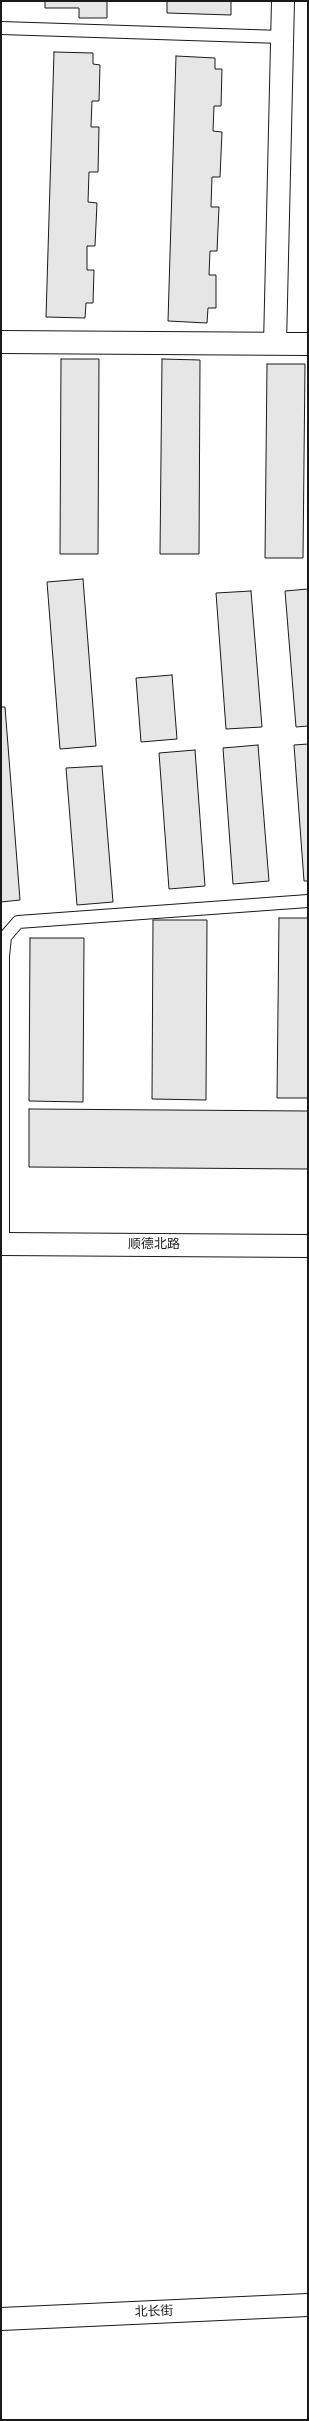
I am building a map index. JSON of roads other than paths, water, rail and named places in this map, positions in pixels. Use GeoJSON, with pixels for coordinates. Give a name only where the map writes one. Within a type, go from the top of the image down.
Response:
{"type":"FeatureCollection","features":[{"type":"Feature","properties":{"kind":"street"},"geometry":{"type":"LineString","coordinates":[[275,344],[283,1]]}},
{"type":"Feature","properties":{"kind":"street"},"geometry":{"type":"LineString","coordinates":[[1,342],[308,344]]}},
{"type":"Feature","properties":{"kind":"street","name":"顺德北路"},"geometry":{"type":"LineString","coordinates":[[2,1244],[308,1246]]}},
{"type":"Feature","properties":{"kind":"street","name":"北长街"},"geometry":{"type":"LineString","coordinates":[[1,2319],[308,2305]]}},
{"type":"Feature","properties":{"kind":"lane"},"geometry":{"type":"LineString","coordinates":[[1,28],[282,37]]}},
{"type":"Feature","properties":{"kind":"lane"},"geometry":{"type":"LineString","coordinates":[[2,1244],[3,956],[5,937],[18,922],[308,901]]}}]}
